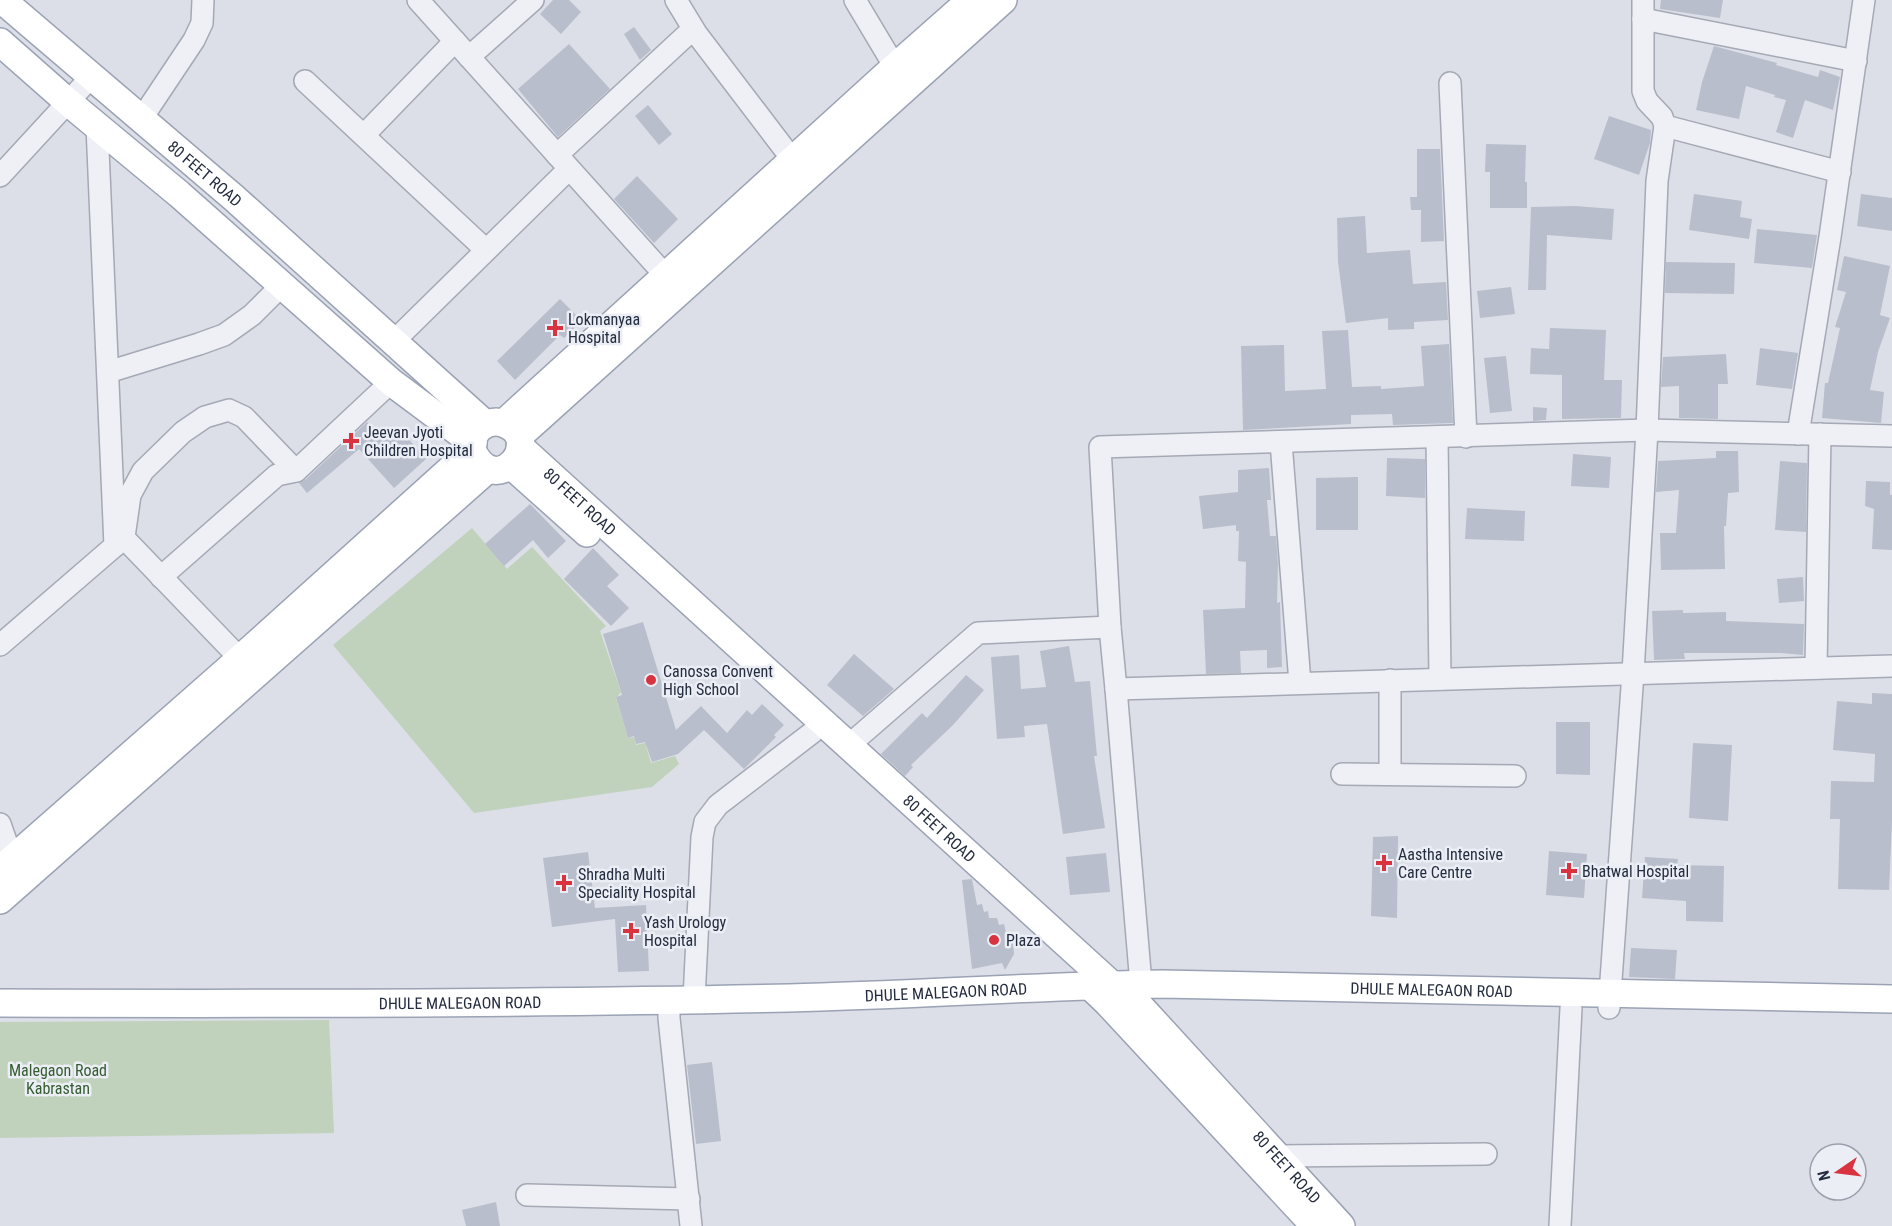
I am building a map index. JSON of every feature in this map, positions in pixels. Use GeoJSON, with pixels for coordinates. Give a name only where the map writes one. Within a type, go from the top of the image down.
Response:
{"type":"FeatureCollection","features":[{"type":"Feature","properties":{"kind":"main road","name":"80 FEET ROAD"},"geometry":{"type":"LineString","coordinates":[[2,0],[234,198],[393,342],[496,445],[1103,991]]}},
{"type":"Feature","properties":{"kind":"main road"},"geometry":{"type":"LineString","coordinates":[[8,878],[496,445],[902,76],[971,0]]}},
{"type":"Feature","properties":{"kind":"main road"},"geometry":{"type":"LineString","coordinates":[[496,445],[665,275],[792,159],[1003,0]]}},
{"type":"Feature","properties":{"kind":"main road","name":"80 FEET ROAD"},"geometry":{"type":"LineString","coordinates":[[0,42],[179,194],[391,382],[496,445],[848,746],[1103,991],[1315,1226]]}},
{"type":"Feature","properties":{"kind":"main road","name":"DHULE MALEGAON ROAD"},"geometry":{"type":"LineString","coordinates":[[0,1003],[677,1006],[791,998],[1103,991],[1610,1000],[1892,999]]}},
{"type":"Feature","properties":{"kind":"main road","name":"80 FEET ROAD"},"geometry":{"type":"LineString","coordinates":[[1138,993],[1276,1156],[1341,1226]]}},
{"type":"Feature","properties":{"kind":"main road"},"geometry":{"type":"LineString","coordinates":[[1138,993],[1571,1008],[1610,1000],[1892,1014]]}},
{"type":"Feature","properties":{"kind":"main road"},"geometry":{"type":"LineString","coordinates":[[0,1019],[677,1006]]}},
{"type":"Feature","properties":{"kind":"street"},"geometry":{"type":"LineString","coordinates":[[142,118],[194,40],[202,23],[203,0]]}},
{"type":"Feature","properties":{"kind":"street"},"geometry":{"type":"LineString","coordinates":[[418,0],[665,275]]}},
{"type":"Feature","properties":{"kind":"street"},"geometry":{"type":"LineString","coordinates":[[469,57],[533,0]]}},
{"type":"Feature","properties":{"kind":"street"},"geometry":{"type":"LineString","coordinates":[[676,0],[693,29],[792,159]]}},
{"type":"Feature","properties":{"kind":"street"},"geometry":{"type":"LineString","coordinates":[[855,0],[902,76]]}},
{"type":"Feature","properties":{"kind":"street"},"geometry":{"type":"LineString","coordinates":[[1798,434],[1864,0]]}},
{"type":"Feature","properties":{"kind":"street"},"geometry":{"type":"LineString","coordinates":[[1610,1000],[1647,430],[1657,181],[1665,126],[1662,117],[1647,101],[1643,91],[1643,10],[1856,62]]}},
{"type":"Feature","properties":{"kind":"street"},"geometry":{"type":"LineString","coordinates":[[393,342],[486,250],[563,162],[693,29]]}},
{"type":"Feature","properties":{"kind":"street"},"geometry":{"type":"LineString","coordinates":[[364,135],[455,41]]}},
{"type":"Feature","properties":{"kind":"street"},"geometry":{"type":"LineString","coordinates":[[0,176],[92,76]]}},
{"type":"Feature","properties":{"kind":"street"},"geometry":{"type":"LineString","coordinates":[[305,81],[486,250]]}},
{"type":"Feature","properties":{"kind":"street"},"geometry":{"type":"LineString","coordinates":[[1450,83],[1466,437]]}},
{"type":"Feature","properties":{"kind":"street"},"geometry":{"type":"LineString","coordinates":[[98,126],[108,372],[119,542],[161,577],[248,667]]}},
{"type":"Feature","properties":{"kind":"street"},"geometry":{"type":"LineString","coordinates":[[1665,126],[1839,172]]}},
{"type":"Feature","properties":{"kind":"street"},"geometry":{"type":"LineString","coordinates":[[108,372],[224,335],[252,315],[281,286]]}},
{"type":"Feature","properties":{"kind":"street"},"geometry":{"type":"LineString","coordinates":[[161,577],[277,475],[296,471],[391,382]]}},
{"type":"Feature","properties":{"kind":"street"},"geometry":{"type":"LineString","coordinates":[[0,645],[119,542],[130,495],[143,471],[183,432],[205,417],[228,410],[244,417],[296,471]]}},
{"type":"Feature","properties":{"kind":"street"},"geometry":{"type":"LineString","coordinates":[[1138,993],[1110,627],[1100,447],[1647,430],[1892,436]]}},
{"type":"Feature","properties":{"kind":"street"},"geometry":{"type":"LineString","coordinates":[[1816,668],[1820,434]]}},
{"type":"Feature","properties":{"kind":"street"},"geometry":{"type":"LineString","coordinates":[[1437,438],[1440,679]]}},
{"type":"Feature","properties":{"kind":"street"},"geometry":{"type":"LineString","coordinates":[[1281,442],[1300,683]]}},
{"type":"Feature","properties":{"kind":"street"},"geometry":{"type":"LineString","coordinates":[[848,746],[978,633],[1110,627]]}},
{"type":"Feature","properties":{"kind":"street"},"geometry":{"type":"LineString","coordinates":[[1116,688],[1892,666]]}},
{"type":"Feature","properties":{"kind":"street"},"geometry":{"type":"LineString","coordinates":[[1390,680],[1390,774]]}},
{"type":"Feature","properties":{"kind":"street"},"geometry":{"type":"LineString","coordinates":[[691,1226],[677,1006],[705,822],[718,805],[813,732]]}},
{"type":"Feature","properties":{"kind":"street"},"geometry":{"type":"LineString","coordinates":[[1342,774],[1515,776]]}},
{"type":"Feature","properties":{"kind":"street"},"geometry":{"type":"LineString","coordinates":[[0,824],[8,878]]}},
{"type":"Feature","properties":{"kind":"street"},"geometry":{"type":"LineString","coordinates":[[1560,1226],[1571,1008]]}},
{"type":"Feature","properties":{"kind":"street"},"geometry":{"type":"LineString","coordinates":[[1276,1156],[1486,1154]]}},
{"type":"Feature","properties":{"kind":"street"},"geometry":{"type":"LineString","coordinates":[[527,1195],[689,1199]]}},
{"type":"Feature","properties":{"kind":"green space"},"geometry":{"type":"Polygon","coordinates":[[[472,528],[507,569],[532,547],[606,626],[600,631],[621,692],[616,698],[628,738],[634,737],[636,745],[653,741],[646,746],[651,763],[675,756],[679,764],[652,787],[474,813],[333,645],[472,528]]]}},
{"type":"Feature","properties":{"kind":"green space","name":"Malegaon Road Kabrastan"},"geometry":{"type":"Polygon","coordinates":[[[329,1020],[334,1133],[0,1138],[0,1022],[329,1020]]]}},
{"type":"Feature","properties":{"kind":"building"},"geometry":{"type":"Polygon","coordinates":[[[553,0],[569,0],[581,12],[561,34],[540,14],[553,0]]]}},
{"type":"Feature","properties":{"kind":"building"},"geometry":{"type":"Polygon","coordinates":[[[1661,0],[1723,0],[1720,18],[1660,9],[1661,0]]]}},
{"type":"Feature","properties":{"kind":"building"},"geometry":{"type":"Polygon","coordinates":[[[634,27],[651,50],[640,60],[624,34],[634,27]]]}},
{"type":"Feature","properties":{"kind":"building"},"geometry":{"type":"Polygon","coordinates":[[[569,44],[610,89],[558,137],[518,89],[569,44]]]}},
{"type":"Feature","properties":{"kind":"building"},"geometry":{"type":"Polygon","coordinates":[[[1714,46],[1818,77],[1820,70],[1840,77],[1833,110],[1805,100],[1793,138],[1776,132],[1786,100],[1746,86],[1739,119],[1696,110],[1702,82],[1714,46]]]}},
{"type":"Feature","properties":{"kind":"building"},"geometry":{"type":"Polygon","coordinates":[[[648,105],[672,134],[659,145],[635,116],[648,105]]]}},
{"type":"Feature","properties":{"kind":"building"},"geometry":{"type":"Polygon","coordinates":[[[1609,116],[1651,130],[1650,143],[1639,175],[1594,159],[1609,116]]]}},
{"type":"Feature","properties":{"kind":"building"},"geometry":{"type":"Polygon","coordinates":[[[1486,144],[1526,145],[1527,208],[1490,208],[1490,172],[1485,172],[1486,144]]]}},
{"type":"Feature","properties":{"kind":"building"},"geometry":{"type":"Polygon","coordinates":[[[1417,149],[1440,149],[1444,241],[1421,242],[1421,210],[1411,210],[1410,197],[1417,197],[1417,149]]]}},
{"type":"Feature","properties":{"kind":"building"},"geometry":{"type":"Polygon","coordinates":[[[637,176],[678,219],[654,243],[614,199],[637,176]]]}},
{"type":"Feature","properties":{"kind":"building"},"geometry":{"type":"Polygon","coordinates":[[[1694,194],[1742,201],[1740,217],[1752,219],[1749,239],[1689,230],[1694,194]]]}},
{"type":"Feature","properties":{"kind":"building"},"geometry":{"type":"Polygon","coordinates":[[[1861,194],[1892,198],[1892,231],[1857,226],[1861,194]]]}},
{"type":"Feature","properties":{"kind":"building"},"geometry":{"type":"Polygon","coordinates":[[[1575,206],[1614,209],[1612,240],[1547,235],[1546,290],[1528,290],[1531,207],[1575,206]]]}},
{"type":"Feature","properties":{"kind":"building"},"geometry":{"type":"Polygon","coordinates":[[[1365,216],[1367,253],[1410,250],[1413,284],[1446,282],[1448,320],[1414,322],[1414,329],[1388,330],[1388,318],[1346,323],[1338,262],[1337,218],[1365,216]]]}},
{"type":"Feature","properties":{"kind":"building"},"geometry":{"type":"Polygon","coordinates":[[[1757,229],[1817,235],[1812,268],[1754,263],[1757,229]]]}},
{"type":"Feature","properties":{"kind":"building"},"geometry":{"type":"Polygon","coordinates":[[[1844,256],[1890,266],[1880,315],[1890,318],[1878,352],[1870,390],[1884,392],[1881,423],[1822,418],[1825,383],[1828,383],[1840,328],[1835,327],[1846,292],[1837,290],[1844,256]]]}},
{"type":"Feature","properties":{"kind":"building"},"geometry":{"type":"Polygon","coordinates":[[[1666,262],[1735,263],[1734,294],[1665,293],[1666,262]]]}},
{"type":"Feature","properties":{"kind":"building"},"geometry":{"type":"Polygon","coordinates":[[[1511,287],[1515,314],[1480,318],[1477,291],[1511,287]]]}},
{"type":"Feature","properties":{"kind":"building"},"geometry":{"type":"Polygon","coordinates":[[[560,299],[582,321],[564,338],[560,335],[515,380],[497,361],[560,299]]]}},
{"type":"Feature","properties":{"kind":"building"},"geometry":{"type":"Polygon","coordinates":[[[1550,328],[1606,330],[1604,380],[1622,380],[1621,418],[1562,419],[1562,375],[1530,374],[1531,348],[1549,349],[1550,328]]]}},
{"type":"Feature","properties":{"kind":"building"},"geometry":{"type":"Polygon","coordinates":[[[1348,330],[1352,387],[1381,386],[1381,389],[1424,386],[1421,346],[1449,344],[1453,423],[1393,425],[1392,414],[1351,415],[1351,424],[1243,430],[1241,346],[1284,345],[1285,391],[1326,389],[1322,331],[1348,330]]]}},
{"type":"Feature","properties":{"kind":"building"},"geometry":{"type":"Polygon","coordinates":[[[1760,348],[1798,353],[1792,389],[1756,385],[1760,348]]]}},
{"type":"Feature","properties":{"kind":"building"},"geometry":{"type":"Polygon","coordinates":[[[1726,354],[1728,384],[1718,384],[1718,419],[1679,418],[1679,386],[1661,387],[1663,357],[1726,354]]]}},
{"type":"Feature","properties":{"kind":"building"},"geometry":{"type":"Polygon","coordinates":[[[1506,356],[1512,411],[1490,413],[1484,358],[1506,356]]]}},
{"type":"Feature","properties":{"kind":"building"},"geometry":{"type":"Polygon","coordinates":[[[1533,407],[1547,408],[1546,420],[1533,421],[1533,407]]]}},
{"type":"Feature","properties":{"kind":"building"},"geometry":{"type":"Polygon","coordinates":[[[367,422],[383,441],[398,427],[426,459],[394,488],[359,449],[307,493],[299,483],[367,422]]]}},
{"type":"Feature","properties":{"kind":"building"},"geometry":{"type":"Polygon","coordinates":[[[1716,451],[1738,451],[1739,492],[1728,493],[1726,526],[1724,526],[1725,569],[1661,570],[1660,533],[1676,533],[1679,490],[1656,492],[1658,461],[1716,458],[1716,451]]]}},
{"type":"Feature","properties":{"kind":"building"},"geometry":{"type":"Polygon","coordinates":[[[1573,454],[1611,457],[1609,488],[1571,486],[1573,454]]]}},
{"type":"Feature","properties":{"kind":"building"},"geometry":{"type":"Polygon","coordinates":[[[1387,458],[1425,459],[1425,498],[1386,496],[1387,458]]]}},
{"type":"Feature","properties":{"kind":"building"},"geometry":{"type":"Polygon","coordinates":[[[1780,461],[1807,463],[1806,532],[1775,530],[1780,461]]]}},
{"type":"Feature","properties":{"kind":"building"},"geometry":{"type":"Polygon","coordinates":[[[1269,468],[1271,500],[1267,500],[1270,536],[1276,536],[1277,603],[1280,602],[1282,667],[1267,668],[1267,650],[1240,651],[1241,673],[1206,674],[1203,610],[1245,608],[1246,562],[1238,561],[1239,531],[1236,531],[1236,525],[1203,529],[1199,496],[1238,492],[1238,470],[1269,468]]]}},
{"type":"Feature","properties":{"kind":"building"},"geometry":{"type":"Polygon","coordinates":[[[1358,477],[1358,530],[1316,530],[1316,478],[1358,477]]]}},
{"type":"Feature","properties":{"kind":"building"},"geometry":{"type":"Polygon","coordinates":[[[1866,481],[1890,482],[1892,550],[1872,549],[1874,509],[1865,506],[1866,481]]]}},
{"type":"Feature","properties":{"kind":"building"},"geometry":{"type":"Polygon","coordinates":[[[530,504],[566,541],[548,558],[533,540],[504,566],[485,544],[530,504]]]}},
{"type":"Feature","properties":{"kind":"building"},"geometry":{"type":"Polygon","coordinates":[[[1467,508],[1525,511],[1524,541],[1465,539],[1467,508]]]}},
{"type":"Feature","properties":{"kind":"building"},"geometry":{"type":"Polygon","coordinates":[[[593,548],[619,575],[607,586],[629,608],[611,626],[564,579],[593,548]]]}},
{"type":"Feature","properties":{"kind":"building"},"geometry":{"type":"Polygon","coordinates":[[[1803,577],[1804,601],[1779,603],[1777,579],[1803,577]]]}},
{"type":"Feature","properties":{"kind":"building"},"geometry":{"type":"Polygon","coordinates":[[[1683,610],[1683,613],[1726,612],[1726,621],[1804,624],[1803,655],[1684,653],[1685,659],[1654,660],[1652,611],[1683,610]]]}},
{"type":"Feature","properties":{"kind":"building"},"geometry":{"type":"Polygon","coordinates":[[[643,622],[676,730],[701,706],[727,733],[747,710],[752,715],[762,704],[784,725],[774,735],[776,737],[744,769],[704,730],[678,754],[652,762],[645,742],[636,744],[634,736],[628,738],[616,697],[622,695],[603,634],[643,622]]]}},
{"type":"Feature","properties":{"kind":"building"},"geometry":{"type":"Polygon","coordinates":[[[1069,646],[1075,682],[1090,681],[1097,756],[1094,756],[1105,828],[1063,834],[1047,724],[1024,726],[1025,737],[997,739],[991,657],[1019,655],[1021,689],[1046,687],[1040,651],[1069,646]]]}},
{"type":"Feature","properties":{"kind":"building"},"geometry":{"type":"Polygon","coordinates":[[[854,654],[894,689],[863,716],[827,685],[854,654]]]}},
{"type":"Feature","properties":{"kind":"building"},"geometry":{"type":"Polygon","coordinates":[[[966,675],[984,690],[953,725],[911,765],[913,767],[905,776],[881,754],[922,713],[927,718],[966,675]]]}},
{"type":"Feature","properties":{"kind":"building"},"geometry":{"type":"Polygon","coordinates":[[[1872,693],[1892,694],[1892,822],[1889,890],[1838,889],[1840,819],[1830,819],[1831,781],[1874,782],[1875,754],[1833,750],[1837,701],[1872,704],[1872,693]]]}},
{"type":"Feature","properties":{"kind":"building"},"geometry":{"type":"Polygon","coordinates":[[[1556,722],[1590,722],[1590,775],[1556,774],[1556,722]]]}},
{"type":"Feature","properties":{"kind":"building"},"geometry":{"type":"Polygon","coordinates":[[[1693,743],[1732,745],[1728,821],[1689,818],[1693,743]]]}},
{"type":"Feature","properties":{"kind":"building"},"geometry":{"type":"Polygon","coordinates":[[[1398,836],[1397,918],[1371,916],[1373,837],[1398,836]]]}},
{"type":"Feature","properties":{"kind":"building"},"geometry":{"type":"Polygon","coordinates":[[[1549,851],[1587,854],[1584,898],[1546,895],[1549,851]]]}},
{"type":"Feature","properties":{"kind":"building"},"geometry":{"type":"Polygon","coordinates":[[[588,852],[595,908],[646,905],[649,971],[618,972],[615,919],[552,927],[543,858],[588,852]]]}},
{"type":"Feature","properties":{"kind":"building"},"geometry":{"type":"Polygon","coordinates":[[[1106,853],[1110,892],[1070,895],[1066,857],[1106,853]]]}},
{"type":"Feature","properties":{"kind":"building"},"geometry":{"type":"Polygon","coordinates":[[[1645,857],[1678,859],[1677,865],[1724,866],[1723,922],[1686,921],[1686,901],[1642,898],[1645,857]]]}},
{"type":"Feature","properties":{"kind":"building"},"geometry":{"type":"Polygon","coordinates":[[[972,879],[977,905],[982,904],[984,912],[988,911],[989,918],[997,918],[999,925],[1004,924],[1008,942],[1013,943],[1014,954],[1005,970],[1002,963],[972,969],[962,880],[972,879]]]}},
{"type":"Feature","properties":{"kind":"building"},"geometry":{"type":"Polygon","coordinates":[[[1631,948],[1677,950],[1675,979],[1629,977],[1631,948]]]}},
{"type":"Feature","properties":{"kind":"building"},"geometry":{"type":"Polygon","coordinates":[[[712,1062],[721,1141],[696,1144],[687,1065],[712,1062]]]}},
{"type":"Feature","properties":{"kind":"building"},"geometry":{"type":"Polygon","coordinates":[[[496,1202],[500,1226],[466,1226],[462,1210],[496,1202]]]}},
{"type":"Feature","properties":{"kind":"place","name":"Lokmanyaa Hospital"},"geometry":{"type":"Point","coordinates":[555,328]}},
{"type":"Feature","properties":{"kind":"place","name":"Jeevan Jyoti Children Hospital"},"geometry":{"type":"Point","coordinates":[351,441]}},
{"type":"Feature","properties":{"kind":"place","name":"Canossa Convent High School"},"geometry":{"type":"Point","coordinates":[651,680]}},
{"type":"Feature","properties":{"kind":"place","name":"Aastha Intensive Care Centre"},"geometry":{"type":"Point","coordinates":[1384,863]}},
{"type":"Feature","properties":{"kind":"place","name":"Bhatwal Hospital"},"geometry":{"type":"Point","coordinates":[1569,871]}},
{"type":"Feature","properties":{"kind":"place","name":"Shradha Multi Speciality Hospital"},"geometry":{"type":"Point","coordinates":[564,883]}},
{"type":"Feature","properties":{"kind":"place","name":"Yash Urology Hospital"},"geometry":{"type":"Point","coordinates":[631,931]}},
{"type":"Feature","properties":{"kind":"place","name":"Plaza"},"geometry":{"type":"Point","coordinates":[994,940]}}]}
